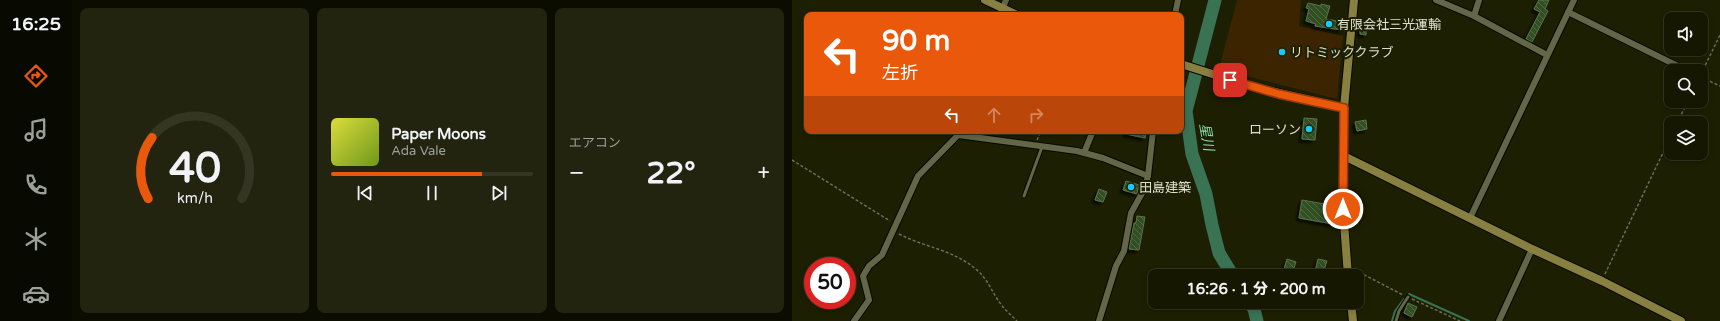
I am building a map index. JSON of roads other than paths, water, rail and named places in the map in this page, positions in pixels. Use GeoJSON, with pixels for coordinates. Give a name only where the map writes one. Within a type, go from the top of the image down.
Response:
{"type":"FeatureCollection","features":[{"type":"Feature","properties":{"kind":"street"},"geometry":{"type":"LineString","coordinates":[[985,0],[1001,12],[1006,0]]}},
{"type":"Feature","properties":{"kind":"street"},"geometry":{"type":"LineString","coordinates":[[1176,12],[1178,0]]}},
{"type":"Feature","properties":{"kind":"street"},"geometry":{"type":"LineString","coordinates":[[1347,269],[1343,209],[1344,108],[1354,0]]}},
{"type":"Feature","properties":{"kind":"street"},"geometry":{"type":"LineString","coordinates":[[1436,0],[1474,16],[1547,55]]}},
{"type":"Feature","properties":{"kind":"street"},"geometry":{"type":"LineString","coordinates":[[1474,16],[1479,0]]}},
{"type":"Feature","properties":{"kind":"street"},"geometry":{"type":"LineString","coordinates":[[1470,218],[1574,0]]}},
{"type":"Feature","properties":{"kind":"street"},"geometry":{"type":"LineString","coordinates":[[1568,12],[1674,64]]}},
{"type":"Feature","properties":{"kind":"street"},"geometry":{"type":"LineString","coordinates":[[1184,65],[1253,87],[1344,108]]}},
{"type":"Feature","properties":{"kind":"street"},"geometry":{"type":"LineString","coordinates":[[854,321],[869,300],[863,276],[868,266],[882,255],[918,176],[957,134]]}},
{"type":"Feature","properties":{"kind":"street"},"geometry":{"type":"LineString","coordinates":[[965,134],[1043,145],[1084,153],[1103,158],[1148,176]]}},
{"type":"Feature","properties":{"kind":"street"},"geometry":{"type":"LineString","coordinates":[[1084,153],[1092,134]]}},
{"type":"Feature","properties":{"kind":"street"},"geometry":{"type":"LineString","coordinates":[[1099,321],[1116,266],[1124,251],[1131,213],[1145,188],[1148,176],[1153,134]]}},
{"type":"Feature","properties":{"kind":"street"},"geometry":{"type":"LineString","coordinates":[[1344,156],[1532,249],[1602,281],[1668,318],[1681,321]]}},
{"type":"Feature","properties":{"kind":"street"},"geometry":{"type":"LineString","coordinates":[[1499,321],[1532,249]]}},
{"type":"Feature","properties":{"kind":"street"},"geometry":{"type":"LineString","coordinates":[[1352,309],[1353,321]]}},
{"type":"Feature","properties":{"kind":"lane"},"geometry":{"type":"LineString","coordinates":[[1024,196],[1043,145]]}},
{"type":"Feature","properties":{"kind":"lane"},"geometry":{"type":"LineString","coordinates":[[1396,321],[1399,312],[1408,297]]}},
{"type":"Feature","properties":{"kind":"waterway","name":"星川"},"geometry":{"type":"LineString","coordinates":[[1215,0],[1186,111],[1192,154],[1206,194],[1219,253],[1229,269]]}},
{"type":"Feature","properties":{"kind":"waterway"},"geometry":{"type":"LineString","coordinates":[[1409,294],[1469,321]]}},
{"type":"Feature","properties":{"kind":"waterway"},"geometry":{"type":"LineString","coordinates":[[1392,321],[1395,311],[1404,299]]}},
{"type":"Feature","properties":{"kind":"waterway","name":"星川"},"geometry":{"type":"LineString","coordinates":[[1254,309],[1257,321]]}},
{"type":"Feature","properties":{"kind":"place","name":"有限会社三光運輸"},"geometry":{"type":"Point","coordinates":[1329,24]}},
{"type":"Feature","properties":{"kind":"place","name":"リトミッククラブ"},"geometry":{"type":"Point","coordinates":[1282,52]}},
{"type":"Feature","properties":{"kind":"place","name":"ローソン"},"geometry":{"type":"Point","coordinates":[1309,129]}},
{"type":"Feature","properties":{"kind":"place","name":"田島建築"},"geometry":{"type":"Point","coordinates":[1131,187]}}]}
